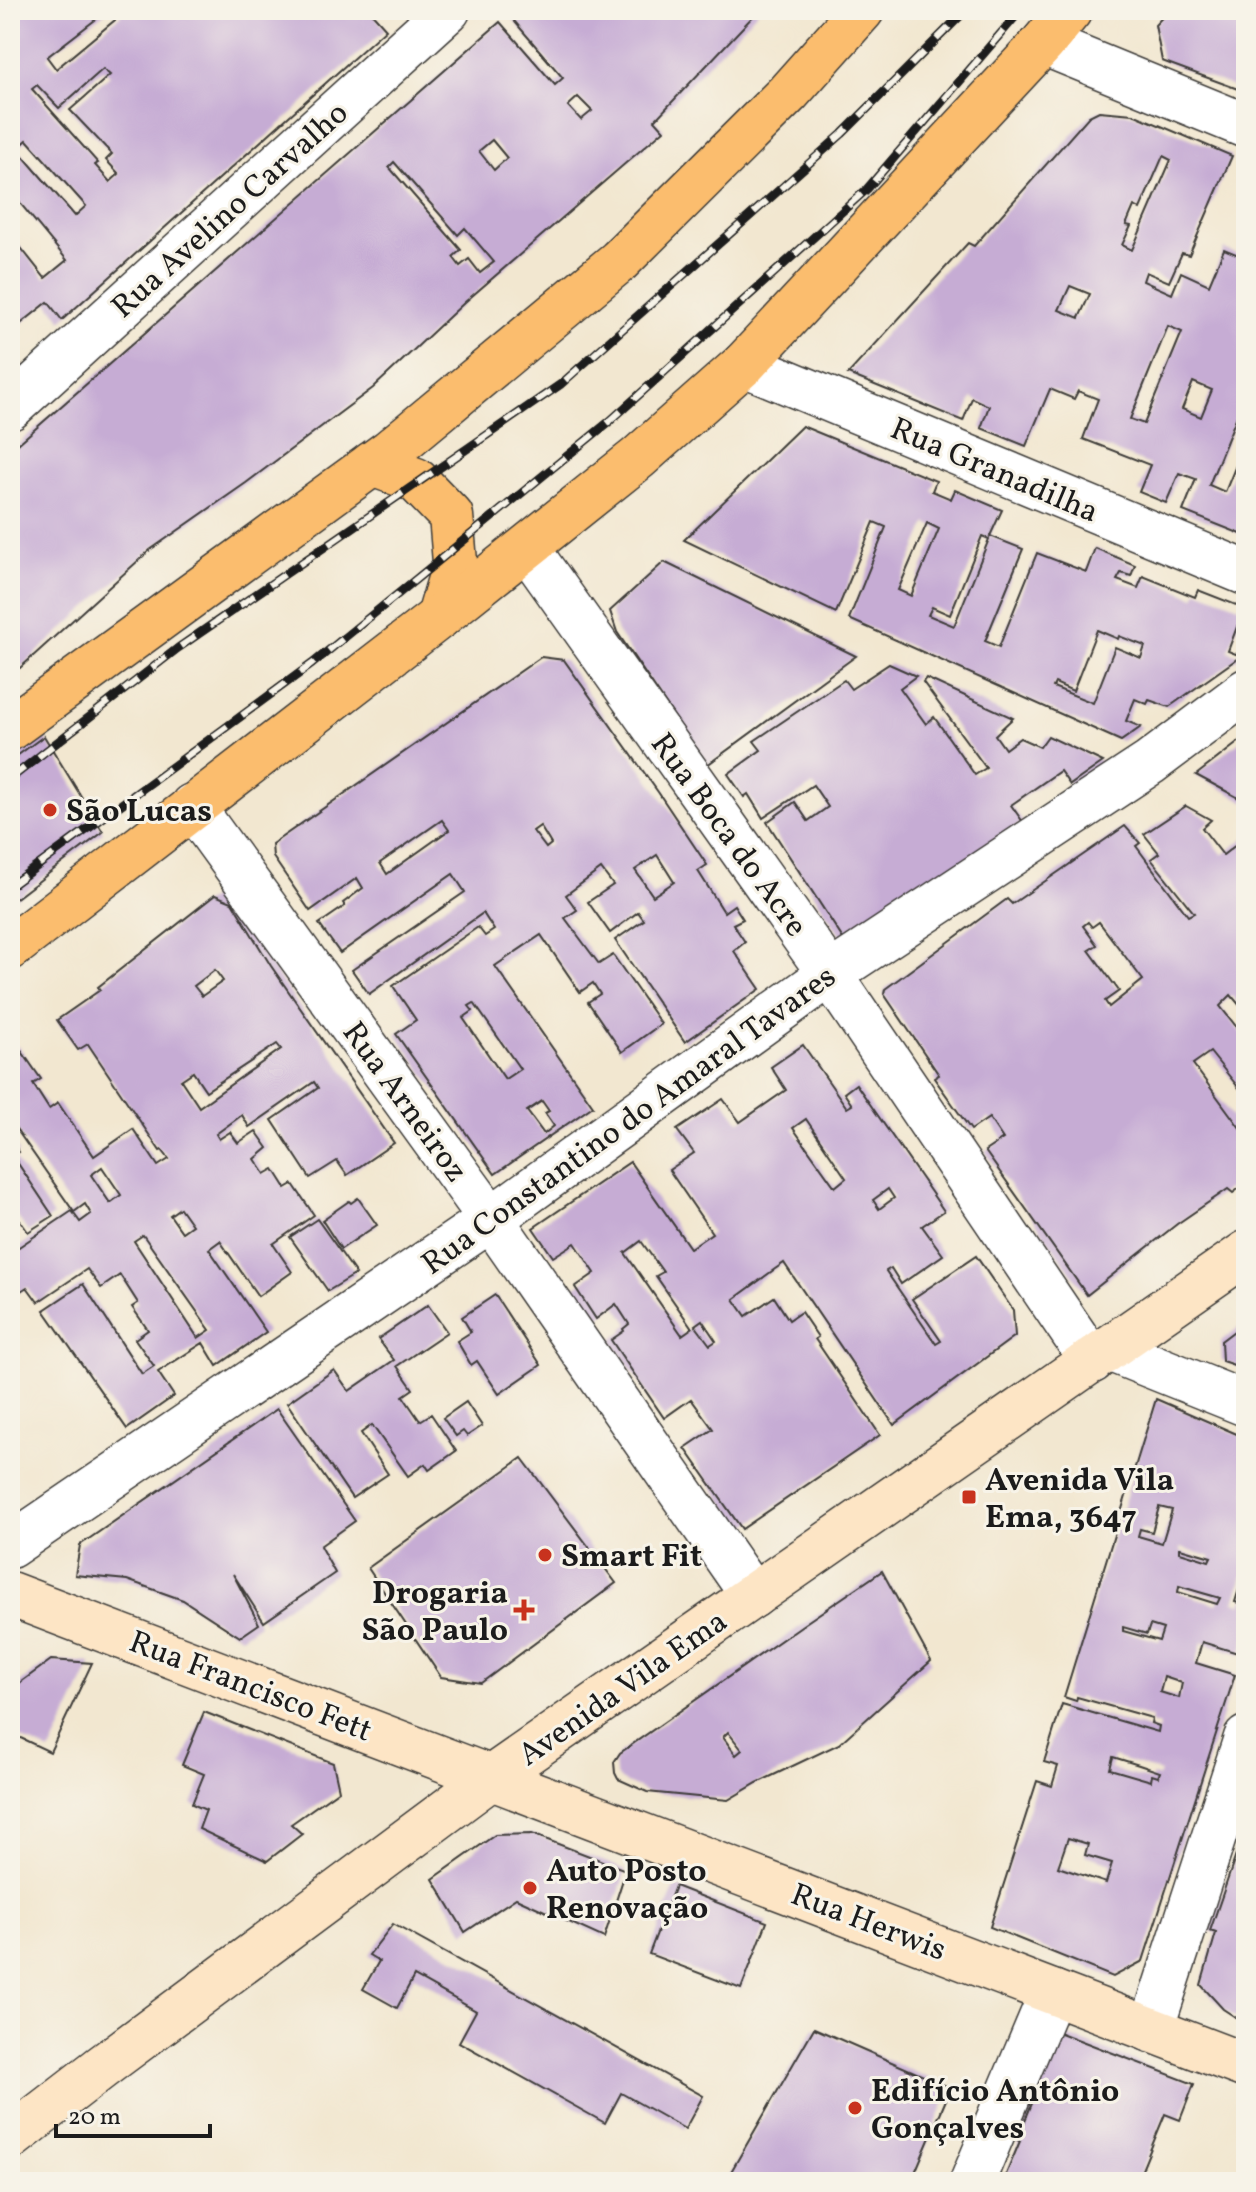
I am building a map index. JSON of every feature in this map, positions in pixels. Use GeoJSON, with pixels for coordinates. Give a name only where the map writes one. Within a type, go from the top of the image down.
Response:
{"type":"FeatureCollection","features":[{"type":"Feature","properties":{"kind":"main road"},"geometry":{"type":"LineString","coordinates":[[10,728],[372,464],[619,261],[788,93],[862,10]]}},
{"type":"Feature","properties":{"kind":"main road"},"geometry":{"type":"LineString","coordinates":[[10,948],[439,617],[638,458],[744,364],[1043,43],[1070,10]]}},
{"type":"Feature","properties":{"kind":"main road"},"geometry":{"type":"LineString","coordinates":[[372,464],[416,480],[451,516],[455,562],[439,617]]}},
{"type":"Feature","properties":{"kind":"main road","name":"Avenida Vila Ema"},"geometry":{"type":"LineString","coordinates":[[10,2138],[492,1777],[1246,1253]]}},
{"type":"Feature","properties":{"kind":"main road","name":"Rua Francisco Fett"},"geometry":{"type":"LineString","coordinates":[[10,1594],[492,1777]]}},
{"type":"Feature","properties":{"kind":"main road","name":"Rua Herwis"},"geometry":{"type":"LineString","coordinates":[[492,1777],[1246,2066]]}},
{"type":"Feature","properties":{"kind":"street","name":"Rua Avelino Carvalho"},"geometry":{"type":"LineString","coordinates":[[10,408],[448,10]]}},
{"type":"Feature","properties":{"kind":"street"},"geometry":{"type":"LineString","coordinates":[[1043,43],[1246,126]]}},
{"type":"Feature","properties":{"kind":"street","name":"Rua Granadilha"},"geometry":{"type":"LineString","coordinates":[[744,364],[1246,573]]}},
{"type":"Feature","properties":{"kind":"street","name":"Rua Boca do Acre"},"geometry":{"type":"LineString","coordinates":[[527,548],[1101,1355]]}},
{"type":"Feature","properties":{"kind":"street","name":"Rua Constantino do Amaral Tavares"},"geometry":{"type":"LineString","coordinates":[[10,1546],[491,1219],[830,974],[1150,763],[1246,691]]}},
{"type":"Feature","properties":{"kind":"street","name":"Rua Arneiroz"},"geometry":{"type":"LineString","coordinates":[[192,806],[491,1219],[753,1596]]}},
{"type":"Feature","properties":{"kind":"street"},"geometry":{"type":"LineString","coordinates":[[1101,1355],[1246,1404]]}},
{"type":"Feature","properties":{"kind":"street"},"geometry":{"type":"LineString","coordinates":[[1151,2030],[1246,1738]]}},
{"type":"Feature","properties":{"kind":"street"},"geometry":{"type":"LineString","coordinates":[[972,2182],[1052,1992]]}},
{"type":"Feature","properties":{"kind":"building"},"geometry":{"type":"Polygon","coordinates":[[[10,10],[108,10],[47,57],[56,69],[121,15],[117,10],[369,10],[386,29],[62,320],[48,302],[18,326],[15,322],[10,327],[10,234],[45,278],[67,260],[10,191],[10,10]],[[103,69],[59,108],[37,85],[32,89],[98,163],[95,165],[110,182],[119,174],[106,160],[112,154],[70,110],[110,75],[103,69]],[[27,140],[17,149],[75,216],[86,206],[27,140]]]}},
{"type":"Feature","properties":{"kind":"building"},"geometry":{"type":"Polygon","coordinates":[[[514,10],[759,10],[655,120],[664,130],[465,302],[373,388],[150,550],[20,668],[10,673],[10,451],[500,22],[555,85],[563,78],[509,15],[514,10]],[[578,97],[568,106],[581,120],[592,111],[578,97]],[[492,140],[479,151],[494,170],[507,158],[492,140]],[[394,162],[389,167],[461,250],[453,257],[460,266],[469,259],[480,273],[494,262],[465,228],[458,235],[394,162]]]}},
{"type":"Feature","properties":{"kind":"building"},"geometry":{"type":"Polygon","coordinates":[[[1169,10],[1246,10],[1246,92],[1162,61],[1155,25],[1169,10]]]}},
{"type":"Feature","properties":{"kind":"building"},"geometry":{"type":"Polygon","coordinates":[[[1099,111],[1133,114],[1232,156],[1189,255],[1182,253],[1169,282],[1146,272],[1143,281],[1172,294],[1181,272],[1209,285],[1224,249],[1246,258],[1242,270],[1246,272],[1246,402],[1243,401],[1209,485],[1225,492],[1246,441],[1246,536],[1183,511],[1196,479],[1179,473],[1166,503],[1139,492],[1150,465],[1083,439],[1098,399],[1078,391],[1074,399],[1050,389],[1026,446],[981,428],[989,406],[972,398],[963,421],[848,374],[968,243],[974,246],[1089,116],[1099,111]],[[1163,156],[1140,209],[1134,206],[1126,225],[1131,226],[1122,245],[1132,250],[1171,160],[1163,156]],[[1070,286],[1059,310],[1079,318],[1090,294],[1070,286]],[[1168,326],[1130,419],[1144,424],[1182,332],[1168,326]],[[1193,382],[1182,409],[1201,417],[1212,390],[1193,382]]]}},
{"type":"Feature","properties":{"kind":"building"},"geometry":{"type":"Polygon","coordinates":[[[802,426],[936,481],[932,491],[951,499],[955,490],[1002,510],[990,536],[1023,549],[985,641],[999,647],[1037,553],[1086,572],[1095,548],[1135,565],[1131,576],[1121,573],[1117,580],[1138,588],[1143,576],[1195,597],[1198,590],[1244,608],[1228,651],[1241,656],[1169,707],[1135,699],[1126,721],[1141,727],[1121,741],[849,619],[886,527],[874,522],[836,613],[684,540],[802,426]],[[927,523],[898,590],[911,596],[939,529],[927,523]],[[982,536],[950,615],[932,607],[928,615],[954,626],[989,539],[982,536]],[[1097,630],[1073,691],[1055,683],[1053,687],[1093,703],[1115,647],[1141,658],[1145,646],[1097,630]]]}},
{"type":"Feature","properties":{"kind":"building"},"geometry":{"type":"Polygon","coordinates":[[[664,562],[856,656],[707,765],[617,632],[610,611],[664,562]]]}},
{"type":"Feature","properties":{"kind":"building"},"geometry":{"type":"Polygon","coordinates":[[[541,657],[564,660],[707,865],[698,871],[724,912],[734,905],[743,919],[733,924],[745,942],[734,951],[760,989],[685,1042],[615,940],[644,920],[638,912],[610,933],[588,902],[613,885],[601,869],[566,895],[577,910],[565,918],[599,964],[613,955],[661,1024],[622,1052],[588,1002],[600,994],[593,983],[580,992],[541,935],[495,966],[593,1106],[495,1174],[396,1034],[416,1020],[393,986],[478,927],[485,936],[494,930],[483,913],[369,994],[352,970],[465,892],[453,874],[340,953],[319,924],[345,906],[343,903],[363,888],[357,878],[310,911],[273,857],[272,844],[541,657]],[[442,820],[380,863],[387,874],[449,830],[442,820]],[[540,826],[533,831],[546,848],[551,844],[540,826]],[[657,855],[635,870],[653,896],[674,882],[657,855]],[[474,1003],[469,1006],[473,1011],[463,1018],[505,1079],[520,1069],[474,1003]],[[542,1101],[527,1111],[544,1134],[554,1126],[545,1113],[549,1111],[542,1101]]]}},
{"type":"Feature","properties":{"kind":"building"},"geometry":{"type":"Polygon","coordinates":[[[889,664],[916,676],[900,688],[926,724],[934,717],[975,775],[986,768],[923,682],[926,678],[1013,718],[995,735],[1005,749],[1020,738],[1040,747],[1048,736],[1103,762],[1070,785],[1060,771],[1011,805],[1023,822],[847,945],[767,822],[795,802],[808,821],[828,807],[813,785],[763,818],[748,794],[744,797],[728,774],[761,750],[754,741],[844,680],[851,689],[889,664]]]}},
{"type":"Feature","properties":{"kind":"building","name":"São Lucas"},"geometry":{"type":"Polygon","coordinates":[[[44,736],[103,832],[10,903],[10,761],[44,736]]]}},
{"type":"Feature","properties":{"kind":"building"},"geometry":{"type":"Polygon","coordinates":[[[1240,741],[1246,746],[1246,802],[1196,775],[1240,741]]]}},
{"type":"Feature","properties":{"kind":"building"},"geometry":{"type":"Polygon","coordinates":[[[1186,806],[1211,820],[1202,828],[1223,855],[1246,837],[1246,1013],[1231,995],[1220,1006],[1246,1039],[1246,1097],[1210,1052],[1193,1064],[1243,1132],[1246,1130],[1246,1183],[1233,1193],[1228,1189],[1177,1224],[1087,1295],[985,1151],[1003,1139],[989,1118],[971,1130],[934,1078],[939,1075],[884,994],[885,989],[1007,899],[1012,904],[1125,826],[1140,843],[1136,846],[1188,916],[1194,913],[1151,859],[1159,853],[1144,834],[1186,806]],[[1088,922],[1083,926],[1097,945],[1089,950],[1119,991],[1105,1001],[1109,1007],[1143,980],[1099,922],[1092,927],[1088,922]]]}},
{"type":"Feature","properties":{"kind":"building"},"geometry":{"type":"Polygon","coordinates":[[[215,895],[232,902],[271,966],[394,1143],[347,1175],[337,1161],[310,1178],[272,1120],[318,1088],[314,1082],[249,1127],[242,1115],[216,1134],[219,1139],[230,1132],[238,1143],[256,1131],[268,1148],[255,1159],[265,1174],[274,1169],[286,1188],[293,1184],[314,1215],[273,1244],[292,1272],[258,1296],[220,1241],[209,1249],[266,1332],[217,1366],[203,1343],[158,1372],[174,1396],[127,1429],[44,1310],[83,1284],[142,1374],[154,1366],[135,1339],[148,1330],[132,1307],[138,1303],[120,1275],[101,1288],[87,1269],[38,1302],[27,1287],[13,1296],[10,1292],[10,1253],[72,1211],[80,1222],[91,1214],[85,1204],[74,1212],[10,1120],[10,1052],[18,1046],[41,1079],[33,1084],[49,1109],[58,1103],[94,1156],[133,1129],[158,1166],[169,1159],[160,1151],[88,1044],[78,1050],[57,1020],[100,990],[98,987],[215,895]],[[215,970],[194,986],[202,996],[223,981],[215,970]],[[277,1044],[206,1091],[193,1072],[181,1080],[199,1107],[281,1049],[277,1044]],[[102,1167],[91,1175],[110,1203],[121,1195],[102,1167]],[[180,1208],[170,1215],[182,1232],[192,1225],[180,1208]],[[143,1235],[134,1241],[198,1338],[210,1330],[143,1235]]]}},
{"type":"Feature","properties":{"kind":"building"},"geometry":{"type":"Polygon","coordinates":[[[803,1045],[847,1108],[852,1105],[844,1093],[856,1084],[944,1211],[922,1226],[943,1255],[901,1284],[891,1268],[886,1271],[936,1344],[941,1341],[912,1299],[976,1256],[1013,1310],[1015,1336],[894,1425],[784,1263],[775,1269],[734,1299],[746,1316],[774,1297],[789,1320],[801,1312],[818,1337],[815,1339],[880,1435],[742,1529],[685,1448],[713,1429],[691,1399],[664,1418],[611,1340],[629,1324],[616,1304],[596,1319],[575,1287],[595,1273],[575,1243],[553,1257],[533,1228],[630,1162],[690,1248],[712,1233],[669,1170],[694,1153],[677,1130],[723,1099],[740,1122],[786,1090],[771,1067],[803,1045]],[[806,1119],[793,1128],[835,1187],[846,1178],[806,1119]],[[888,1189],[873,1200],[879,1209],[894,1198],[888,1189]],[[641,1241],[625,1253],[682,1335],[692,1328],[656,1276],[663,1272],[641,1241]],[[702,1320],[695,1325],[710,1345],[716,1341],[702,1320]]]}},
{"type":"Feature","properties":{"kind":"building"},"geometry":{"type":"Polygon","coordinates":[[[10,1139],[19,1152],[13,1156],[53,1216],[28,1232],[10,1206],[10,1139]]]}},
{"type":"Feature","properties":{"kind":"building"},"geometry":{"type":"Polygon","coordinates":[[[358,1198],[377,1225],[341,1249],[322,1220],[358,1198]]]}},
{"type":"Feature","properties":{"kind":"building"},"geometry":{"type":"Polygon","coordinates":[[[317,1219],[356,1274],[328,1291],[290,1237],[317,1219]]]}},
{"type":"Feature","properties":{"kind":"building"},"geometry":{"type":"Polygon","coordinates":[[[495,1295],[541,1365],[499,1394],[477,1361],[471,1365],[457,1341],[471,1332],[462,1317],[495,1295]]]}},
{"type":"Feature","properties":{"kind":"building"},"geometry":{"type":"Polygon","coordinates":[[[428,1305],[447,1332],[397,1366],[413,1389],[403,1396],[420,1421],[431,1414],[456,1451],[429,1470],[425,1464],[408,1476],[372,1425],[361,1433],[388,1474],[352,1498],[287,1403],[334,1370],[349,1391],[394,1360],[378,1339],[428,1305]]]}},
{"type":"Feature","properties":{"kind":"building"},"geometry":{"type":"Polygon","coordinates":[[[1246,1322],[1246,1369],[1222,1361],[1221,1341],[1246,1322]]]}},
{"type":"Feature","properties":{"kind":"building"},"geometry":{"type":"Polygon","coordinates":[[[1156,1399],[1246,1438],[1246,1567],[1235,1602],[1242,1604],[1246,1594],[1246,1638],[1241,1654],[1202,1642],[1196,1663],[1235,1675],[1143,1961],[1113,1977],[990,1927],[1037,1781],[1052,1786],[1058,1766],[1044,1762],[1062,1704],[1158,1732],[1159,1726],[1151,1723],[1152,1718],[1077,1697],[1076,1701],[1064,1697],[1156,1399]],[[1159,1507],[1152,1532],[1140,1529],[1138,1536],[1162,1543],[1172,1510],[1159,1507]],[[1180,1548],[1180,1552],[1209,1561],[1211,1557],[1180,1548]],[[1179,1586],[1178,1592],[1217,1604],[1220,1598],[1179,1586]],[[1150,1625],[1147,1634],[1123,1627],[1123,1631],[1159,1641],[1163,1629],[1150,1625]],[[1164,1677],[1160,1692],[1179,1698],[1182,1683],[1164,1677]],[[1113,1757],[1110,1769],[1151,1781],[1152,1775],[1158,1777],[1160,1772],[1113,1757]],[[1068,1838],[1058,1867],[1106,1883],[1112,1863],[1085,1855],[1088,1844],[1068,1838]]]}},
{"type":"Feature","properties":{"kind":"building"},"geometry":{"type":"Polygon","coordinates":[[[466,1402],[482,1426],[467,1436],[463,1431],[456,1436],[443,1418],[466,1402]]]}},
{"type":"Feature","properties":{"kind":"building"},"geometry":{"type":"Polygon","coordinates":[[[277,1409],[355,1521],[320,1546],[335,1573],[264,1622],[233,1574],[259,1624],[240,1637],[183,1600],[127,1580],[75,1575],[80,1545],[277,1409]]]}},
{"type":"Feature","properties":{"kind":"building"},"geometry":{"type":"Polygon","coordinates":[[[522,1458],[616,1583],[481,1683],[441,1677],[368,1568],[522,1458]]]}},
{"type":"Feature","properties":{"kind":"building"},"geometry":{"type":"Polygon","coordinates":[[[882,1571],[931,1661],[839,1744],[728,1800],[647,1792],[618,1779],[614,1762],[620,1753],[882,1571]],[[728,1732],[723,1737],[736,1755],[742,1750],[728,1732]]]}},
{"type":"Feature","properties":{"kind":"building"},"geometry":{"type":"Polygon","coordinates":[[[51,1660],[92,1663],[50,1752],[10,1733],[10,1690],[51,1660]]]}},
{"type":"Feature","properties":{"kind":"building"},"geometry":{"type":"Polygon","coordinates":[[[204,1712],[333,1763],[339,1790],[291,1824],[302,1834],[267,1861],[199,1829],[206,1810],[192,1804],[204,1774],[182,1765],[204,1712]]]}},
{"type":"Feature","properties":{"kind":"building"},"geometry":{"type":"Polygon","coordinates":[[[1246,1826],[1246,2024],[1223,2009],[1201,1985],[1216,1933],[1210,1931],[1246,1826]]]}},
{"type":"Feature","properties":{"kind":"building","name":"Auto Posto Renovação"},"geometry":{"type":"Polygon","coordinates":[[[532,1834],[626,1870],[604,1938],[516,1898],[465,1932],[433,1879],[495,1835],[532,1834]]]}},
{"type":"Feature","properties":{"kind":"building"},"geometry":{"type":"Polygon","coordinates":[[[675,1886],[767,1922],[741,1989],[649,1954],[675,1886]]]}},
{"type":"Feature","properties":{"kind":"building"},"geometry":{"type":"Polygon","coordinates":[[[393,1924],[703,2096],[685,2129],[621,2093],[605,2123],[459,2042],[476,2011],[414,1976],[397,2008],[363,1989],[379,1961],[369,1955],[393,1924]]]}},
{"type":"Feature","properties":{"kind":"building","name":"Edifício Antônio Gonçalves"},"geometry":{"type":"Polygon","coordinates":[[[814,2028],[951,2088],[911,2182],[725,2182],[814,2028]]]}},
{"type":"Feature","properties":{"kind":"building"},"geometry":{"type":"Polygon","coordinates":[[[1053,2030],[1194,2084],[1180,2120],[1165,2114],[1137,2182],[988,2182],[992,2172],[1005,2177],[1033,2101],[1024,2097],[1053,2030]]]}},
{"type":"Feature","properties":{"kind":"railway"},"geometry":{"type":"LineString","coordinates":[[10,779],[178,648],[561,384],[842,134],[966,10]]}},
{"type":"Feature","properties":{"kind":"railway"},"geometry":{"type":"LineString","coordinates":[[10,886],[312,664],[610,421],[867,189],[1021,10]]}},
{"type":"Feature","properties":{"kind":"place","name":"São Lucas"},"geometry":{"type":"Point","coordinates":[50,810]}},
{"type":"Feature","properties":{"kind":"place","name":"Avenida Vila Ema, 3647"},"geometry":{"type":"Point","coordinates":[969,1497]}},
{"type":"Feature","properties":{"kind":"place","name":"Smart Fit"},"geometry":{"type":"Point","coordinates":[545,1555]}},
{"type":"Feature","properties":{"kind":"place","name":"Drogaria São Paulo"},"geometry":{"type":"Point","coordinates":[524,1610]}},
{"type":"Feature","properties":{"kind":"place","name":"Auto Posto Renovação"},"geometry":{"type":"Point","coordinates":[530,1888]}},
{"type":"Feature","properties":{"kind":"place","name":"Edifício Antônio Gonçalves"},"geometry":{"type":"Point","coordinates":[855,2108]}}]}
